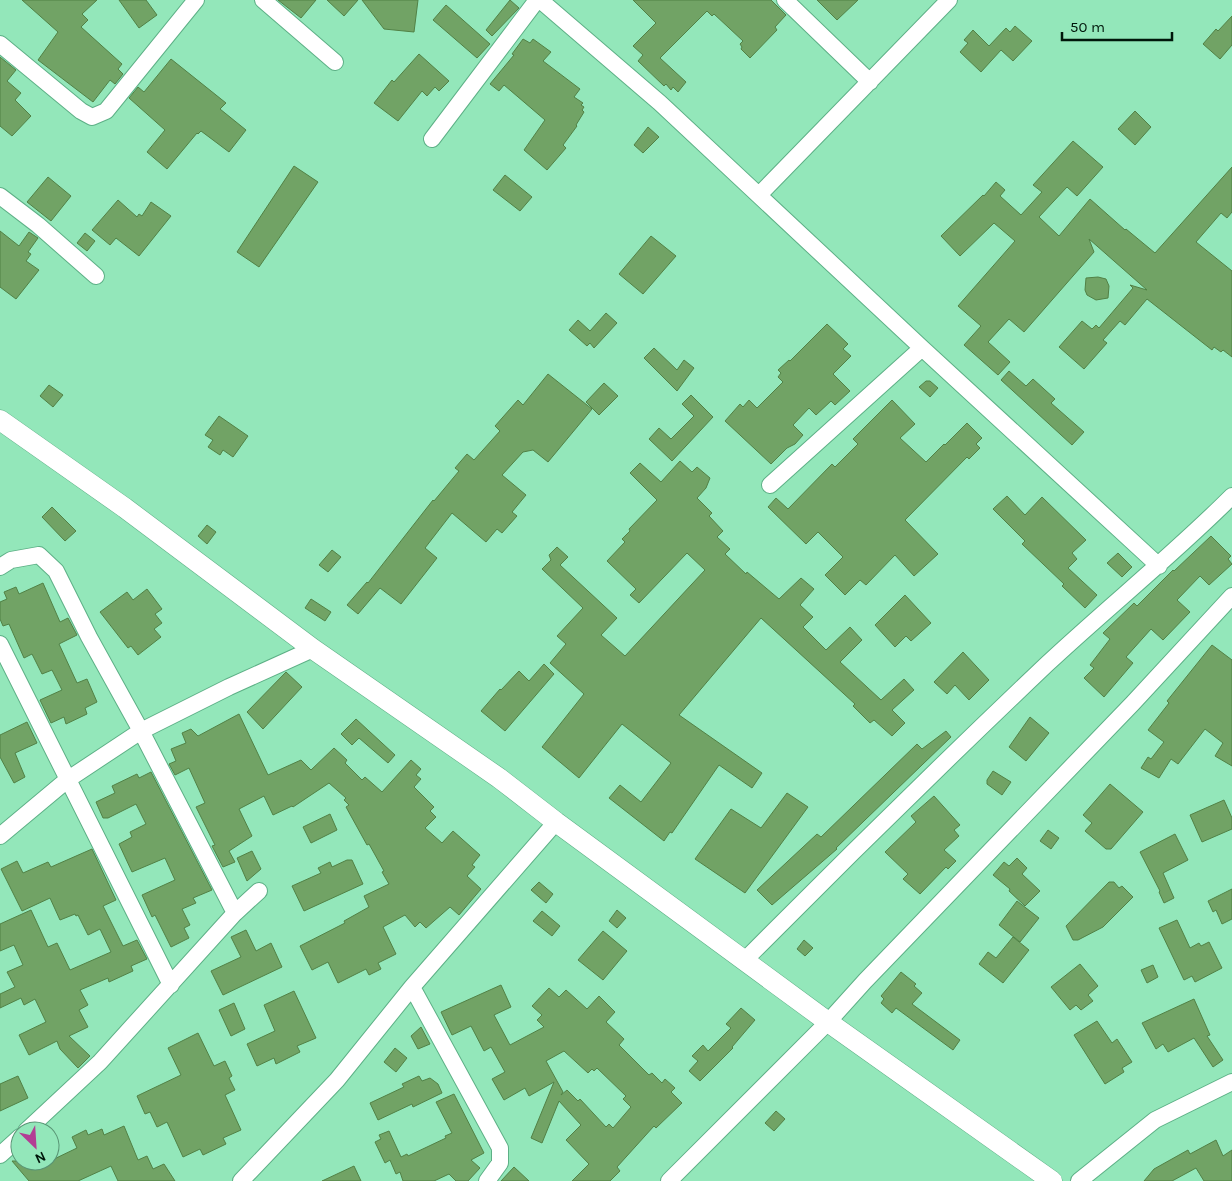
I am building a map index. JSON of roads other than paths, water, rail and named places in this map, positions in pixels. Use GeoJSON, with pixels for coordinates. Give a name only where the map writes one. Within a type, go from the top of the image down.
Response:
{"type":"FeatureCollection","features":[{"type":"Feature","properties":{"kind":"street"},"geometry":{"type":"LineString","coordinates":[[0,44],[81,111],[92,117],[106,111],[196,0]]}},
{"type":"Feature","properties":{"kind":"street"},"geometry":{"type":"LineString","coordinates":[[263,0],[335,62]]}},
{"type":"Feature","properties":{"kind":"street"},"geometry":{"type":"LineString","coordinates":[[432,139],[538,0],[660,103],[1159,566]]}},
{"type":"Feature","properties":{"kind":"street"},"geometry":{"type":"LineString","coordinates":[[785,0],[870,82]]}},
{"type":"Feature","properties":{"kind":"street"},"geometry":{"type":"LineString","coordinates":[[759,195],[949,0]]}},
{"type":"Feature","properties":{"kind":"street"},"geometry":{"type":"LineString","coordinates":[[0,196],[38,225],[96,276]]}},
{"type":"Feature","properties":{"kind":"street"},"geometry":{"type":"LineString","coordinates":[[770,485],[922,348]]}},
{"type":"Feature","properties":{"kind":"street"},"geometry":{"type":"LineString","coordinates":[[0,420],[125,508],[313,649],[499,778],[828,1022],[1052,1181]]}},
{"type":"Feature","properties":{"kind":"street"},"geometry":{"type":"LineString","coordinates":[[745,960],[1049,663],[1159,566],[1232,496]]}},
{"type":"Feature","properties":{"kind":"street"},"geometry":{"type":"LineString","coordinates":[[0,567],[11,560],[39,555],[56,571],[235,912]]}},
{"type":"Feature","properties":{"kind":"street"},"geometry":{"type":"LineString","coordinates":[[669,1181],[828,1022],[1133,703],[1232,596]]}},
{"type":"Feature","properties":{"kind":"street"},"geometry":{"type":"LineString","coordinates":[[0,644],[171,985]]}},
{"type":"Feature","properties":{"kind":"street"},"geometry":{"type":"LineString","coordinates":[[0,836],[68,780],[141,731],[313,649]]}},
{"type":"Feature","properties":{"kind":"street"},"geometry":{"type":"LineString","coordinates":[[241,1181],[337,1080],[412,987],[556,822]]}},
{"type":"Feature","properties":{"kind":"street"},"geometry":{"type":"LineString","coordinates":[[37,1121],[100,1062],[235,912],[259,891]]}},
{"type":"Feature","properties":{"kind":"street"},"geometry":{"type":"LineString","coordinates":[[412,987],[500,1148],[500,1162],[487,1181]]}},
{"type":"Feature","properties":{"kind":"street"},"geometry":{"type":"LineString","coordinates":[[1079,1181],[1155,1120],[1232,1082]]}},
{"type":"Feature","properties":{"kind":"street"},"geometry":{"type":"LineString","coordinates":[[0,1155],[10,1146]]}}]}
